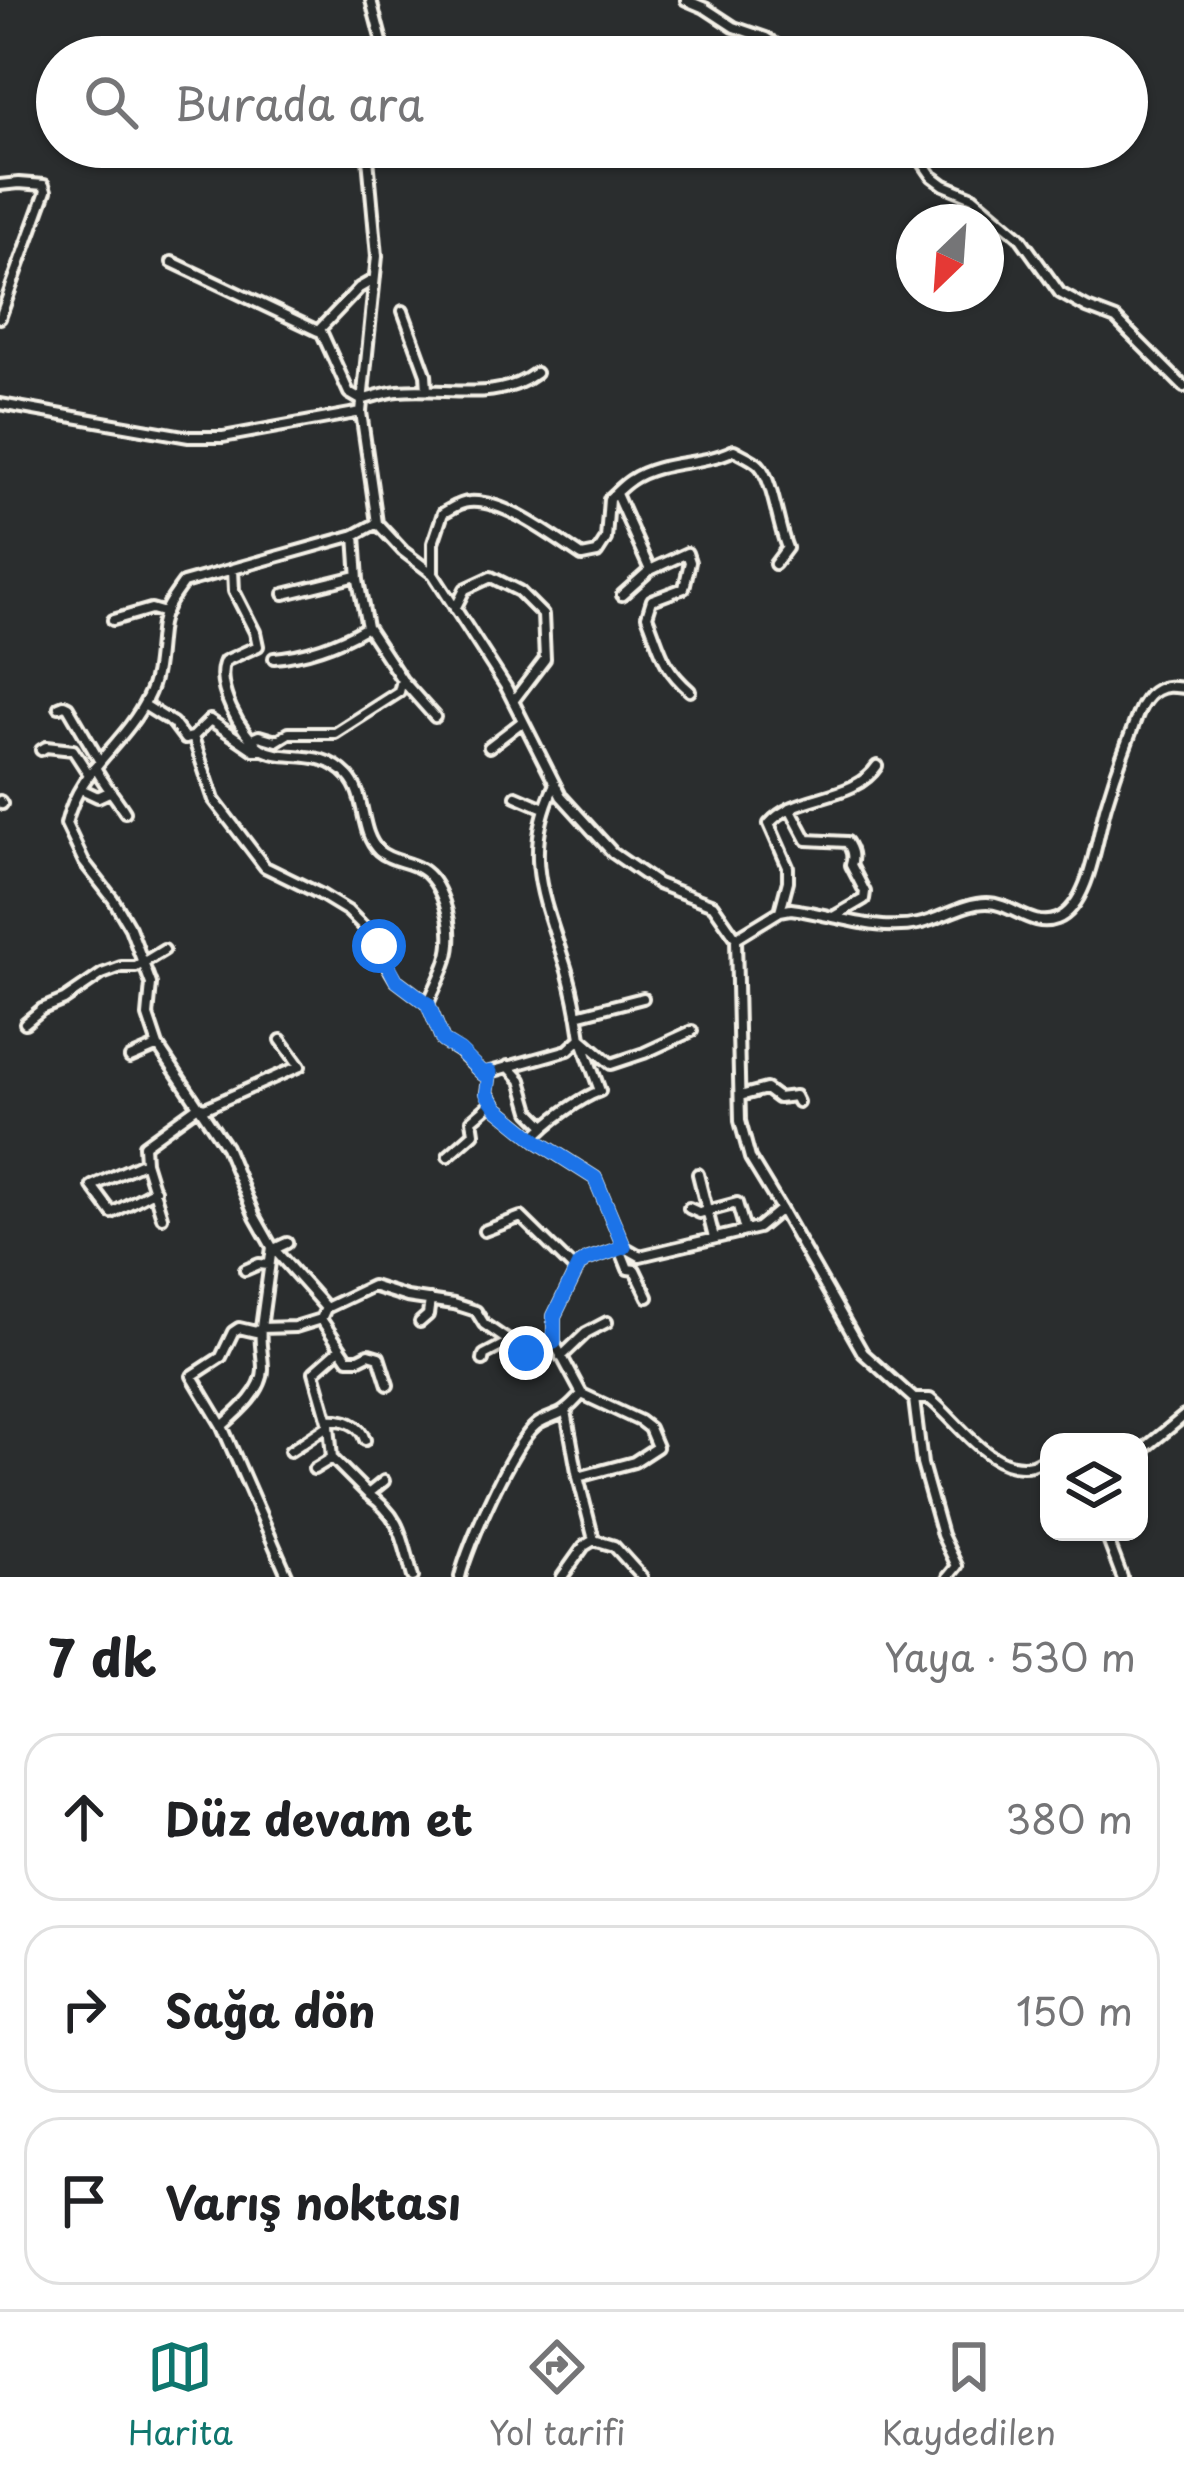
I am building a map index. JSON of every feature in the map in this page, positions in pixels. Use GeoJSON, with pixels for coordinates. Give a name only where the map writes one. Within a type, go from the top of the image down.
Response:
{"type":"FeatureCollection","features":[{"type":"Feature","properties":{"kind":"street"},"geometry":{"type":"LineString","coordinates":[[371,0],[380,36]]}},
{"type":"Feature","properties":{"kind":"street"},"geometry":{"type":"LineString","coordinates":[[686,0],[760,36]]}},
{"type":"Feature","properties":{"kind":"street"},"geometry":{"type":"LineString","coordinates":[[369,168],[377,256],[361,412],[377,523],[433,574],[513,700],[560,796],[613,853],[658,884],[713,905],[736,938],[740,1121],[750,1158],[863,1353],[914,1399],[922,1464],[942,1535],[957,1566],[948,1577]]}},
{"type":"Feature","properties":{"kind":"street"},"geometry":{"type":"LineString","coordinates":[[926,168],[944,185],[973,197],[1019,236],[1060,293],[1116,319],[1184,387]]}},
{"type":"Feature","properties":{"kind":"street"},"geometry":{"type":"LineString","coordinates":[[0,185],[44,185],[46,191],[0,318]]}},
{"type":"Feature","properties":{"kind":"street"},"geometry":{"type":"LineString","coordinates":[[172,262],[321,331],[349,393],[361,400],[395,391],[518,387],[536,373]]}},
{"type":"Feature","properties":{"kind":"street"},"geometry":{"type":"LineString","coordinates":[[321,331],[359,288],[374,279]]}},
{"type":"Feature","properties":{"kind":"street"},"geometry":{"type":"LineString","coordinates":[[403,311],[426,374],[427,390]]}},
{"type":"Feature","properties":{"kind":"street"},"geometry":{"type":"LineString","coordinates":[[0,404],[189,437],[223,437],[361,412]]}},
{"type":"Feature","properties":{"kind":"street"},"geometry":{"type":"LineString","coordinates":[[433,574],[433,543],[443,513],[465,501],[517,515],[582,556],[597,553],[606,539],[610,500],[633,478],[716,459],[734,450],[760,465],[771,493],[787,548],[775,565]]}},
{"type":"Feature","properties":{"kind":"street"},"geometry":{"type":"LineString","coordinates":[[616,494],[650,570]]}},
{"type":"Feature","properties":{"kind":"street"},"geometry":{"type":"LineString","coordinates":[[326,1308],[273,1248],[226,1147],[158,1046],[148,1016],[151,984],[130,928],[84,862],[66,824],[72,799],[130,728],[150,693],[161,621],[183,583],[355,535],[377,523]]}},
{"type":"Feature","properties":{"kind":"street"},"geometry":{"type":"LineString","coordinates":[[355,535],[357,576],[368,627],[402,680],[435,717]]}},
{"type":"Feature","properties":{"kind":"street"},"geometry":{"type":"LineString","coordinates":[[622,596],[650,570],[687,553],[690,562],[683,588],[652,600],[647,616],[663,662],[690,691]]}},
{"type":"Feature","properties":{"kind":"street"},"geometry":{"type":"LineString","coordinates":[[232,569],[234,591],[256,632],[258,646],[225,661],[220,671],[222,683],[234,712],[264,750]]}},
{"type":"Feature","properties":{"kind":"street"},"geometry":{"type":"LineString","coordinates":[[284,594],[357,576]]}},
{"type":"Feature","properties":{"kind":"street"},"geometry":{"type":"LineString","coordinates":[[455,609],[465,589],[491,577],[519,591],[544,615],[545,659],[513,700]]}},
{"type":"Feature","properties":{"kind":"street"},"geometry":{"type":"LineString","coordinates":[[113,620],[151,609],[165,613]]}},
{"type":"Feature","properties":{"kind":"street"},"geometry":{"type":"LineString","coordinates":[[274,658],[309,652],[368,627]]}},
{"type":"Feature","properties":{"kind":"street"},"geometry":{"type":"LineString","coordinates":[[252,739],[276,741],[289,733],[335,734],[399,692],[402,680]]}},
{"type":"Feature","properties":{"kind":"street"},"geometry":{"type":"LineString","coordinates":[[736,938],[791,909],[888,925],[916,925],[984,902],[1044,922],[1067,913],[1091,867],[1112,782],[1139,709],[1154,691],[1184,688]]}},
{"type":"Feature","properties":{"kind":"street"},"geometry":{"type":"LineString","coordinates":[[143,705],[173,723],[185,740],[210,720],[254,750],[315,757],[352,781],[369,838],[383,855],[425,872],[448,916],[451,947],[428,1004]]}},
{"type":"Feature","properties":{"kind":"street"},"geometry":{"type":"LineString","coordinates":[[59,707],[68,707],[94,767],[124,812]]}},
{"type":"Feature","properties":{"kind":"street"},"geometry":{"type":"LineString","coordinates":[[490,747],[523,721]]}},
{"type":"Feature","properties":{"kind":"street"},"geometry":{"type":"LineString","coordinates":[[193,736],[214,800],[265,867],[348,911],[366,929],[396,980],[428,1004],[443,1041],[483,1074],[568,1050],[581,1038]]}},
{"type":"Feature","properties":{"kind":"street"},"geometry":{"type":"LineString","coordinates":[[41,750],[73,749],[94,767]]}},
{"type":"Feature","properties":{"kind":"street"},"geometry":{"type":"LineString","coordinates":[[780,911],[788,867],[770,824],[780,812],[868,780],[877,766]]}},
{"type":"Feature","properties":{"kind":"street"},"geometry":{"type":"LineString","coordinates":[[534,1138],[583,1097],[600,1091],[539,886],[541,814],[555,784]]}},
{"type":"Feature","properties":{"kind":"street"},"geometry":{"type":"LineString","coordinates":[[81,789],[98,797],[113,791]]}},
{"type":"Feature","properties":{"kind":"street"},"geometry":{"type":"LineString","coordinates":[[516,796],[544,808]]}},
{"type":"Feature","properties":{"kind":"street"},"geometry":{"type":"LineString","coordinates":[[790,808],[807,839],[848,842],[854,857],[851,865],[866,892],[864,899],[833,916]]}},
{"type":"Feature","properties":{"kind":"street"},"geometry":{"type":"LineString","coordinates":[[25,1023],[102,974],[144,964],[164,950]]}},
{"type":"Feature","properties":{"kind":"street"},"geometry":{"type":"LineString","coordinates":[[577,1015],[643,998]]}},
{"type":"Feature","properties":{"kind":"street"},"geometry":{"type":"LineString","coordinates":[[593,1071],[692,1030]]}},
{"type":"Feature","properties":{"kind":"street"},"geometry":{"type":"LineString","coordinates":[[581,1038],[611,1064]]}},
{"type":"Feature","properties":{"kind":"street"},"geometry":{"type":"LineString","coordinates":[[198,1106],[205,1108],[300,1066],[281,1040]]}},
{"type":"Feature","properties":{"kind":"street"},"geometry":{"type":"LineString","coordinates":[[130,1058],[158,1046]]}},
{"type":"Feature","properties":{"kind":"street"},"geometry":{"type":"LineString","coordinates":[[508,1066],[520,1080],[530,1111],[544,1126]]}},
{"type":"Feature","properties":{"kind":"street"},"geometry":{"type":"LineString","coordinates":[[490,1072],[487,1094],[498,1109],[595,1178],[628,1269],[635,1270],[648,1297]]}},
{"type":"Feature","properties":{"kind":"street"},"geometry":{"type":"LineString","coordinates":[[740,1096],[766,1089],[778,1098],[794,1096],[798,1102]]}},
{"type":"Feature","properties":{"kind":"street"},"geometry":{"type":"LineString","coordinates":[[448,1156],[473,1132],[472,1120],[493,1102]]}},
{"type":"Feature","properties":{"kind":"street"},"geometry":{"type":"LineString","coordinates":[[162,1217],[144,1144],[198,1106]]}},
{"type":"Feature","properties":{"kind":"street"},"geometry":{"type":"LineString","coordinates":[[146,1162],[92,1186],[112,1213],[154,1190]]}},
{"type":"Feature","properties":{"kind":"street"},"geometry":{"type":"LineString","coordinates":[[698,1174],[714,1238]]}},
{"type":"Feature","properties":{"kind":"street"},"geometry":{"type":"LineString","coordinates":[[689,1208],[700,1213],[737,1203],[745,1230]]}},
{"type":"Feature","properties":{"kind":"street"},"geometry":{"type":"LineString","coordinates":[[578,1477],[634,1462],[657,1448],[640,1421],[582,1394],[554,1342],[554,1316],[576,1270],[586,1260],[622,1248],[640,1256],[758,1228],[781,1209]]}},
{"type":"Feature","properties":{"kind":"street"},"geometry":{"type":"LineString","coordinates":[[484,1231],[521,1217],[576,1270]]}},
{"type":"Feature","properties":{"kind":"street"},"geometry":{"type":"LineString","coordinates":[[273,1248],[287,1243]]}},
{"type":"Feature","properties":{"kind":"street"},"geometry":{"type":"LineString","coordinates":[[222,1426],[242,1408],[264,1374],[259,1340],[273,1248]]}},
{"type":"Feature","properties":{"kind":"street"},"geometry":{"type":"LineString","coordinates":[[245,1270],[269,1264]]}},
{"type":"Feature","properties":{"kind":"street"},"geometry":{"type":"LineString","coordinates":[[288,1577],[222,1426],[192,1376],[221,1357],[233,1332],[295,1327],[321,1319],[326,1308],[372,1286],[476,1311],[484,1324],[526,1353],[554,1342]]}},
{"type":"Feature","properties":{"kind":"street"},"geometry":{"type":"LineString","coordinates":[[420,1322],[428,1315],[430,1300]]}},
{"type":"Feature","properties":{"kind":"street"},"geometry":{"type":"LineString","coordinates":[[321,1319],[348,1359],[369,1354],[379,1357],[388,1384]]}},
{"type":"Feature","properties":{"kind":"street"},"geometry":{"type":"LineString","coordinates":[[561,1357],[586,1333],[607,1322]]}},
{"type":"Feature","properties":{"kind":"street"},"geometry":{"type":"LineString","coordinates":[[484,1360],[484,1355],[509,1342]]}},
{"type":"Feature","properties":{"kind":"street"},"geometry":{"type":"LineString","coordinates":[[340,1349],[314,1372],[332,1458],[387,1508],[400,1532],[413,1577]]}},
{"type":"Feature","properties":{"kind":"street"},"geometry":{"type":"LineString","coordinates":[[460,1577],[496,1489],[529,1432],[566,1411],[582,1394]]}},
{"type":"Feature","properties":{"kind":"street"},"geometry":{"type":"LineString","coordinates":[[914,1399],[930,1399],[1006,1464],[1040,1460]]}},
{"type":"Feature","properties":{"kind":"street"},"geometry":{"type":"LineString","coordinates":[[566,1411],[594,1540]]}},
{"type":"Feature","properties":{"kind":"street"},"geometry":{"type":"LineString","coordinates":[[1148,1447],[1184,1416]]}},
{"type":"Feature","properties":{"kind":"street"},"geometry":{"type":"LineString","coordinates":[[290,1451],[328,1422],[338,1420],[357,1427],[365,1440]]}},
{"type":"Feature","properties":{"kind":"street"},"geometry":{"type":"LineString","coordinates":[[518,1430],[529,1432]]}},
{"type":"Feature","properties":{"kind":"street"},"geometry":{"type":"LineString","coordinates":[[314,1469],[332,1458]]}},
{"type":"Feature","properties":{"kind":"street"},"geometry":{"type":"LineString","coordinates":[[368,1494],[385,1481]]}},
{"type":"Feature","properties":{"kind":"street"},"geometry":{"type":"LineString","coordinates":[[562,1577],[584,1546],[594,1540],[614,1546],[641,1577]]}},
{"type":"Feature","properties":{"kind":"street"},"geometry":{"type":"LineString","coordinates":[[1108,1541],[1122,1577]]}},
{"type":"Feature","properties":{"kind":"route"},"geometry":{"type":"LineString","coordinates":[[379,946],[396,980],[428,1004],[443,1041],[483,1074],[490,1072],[487,1094],[498,1109],[595,1178],[624,1247],[579,1265],[554,1316],[554,1342],[526,1353]]}}]}
